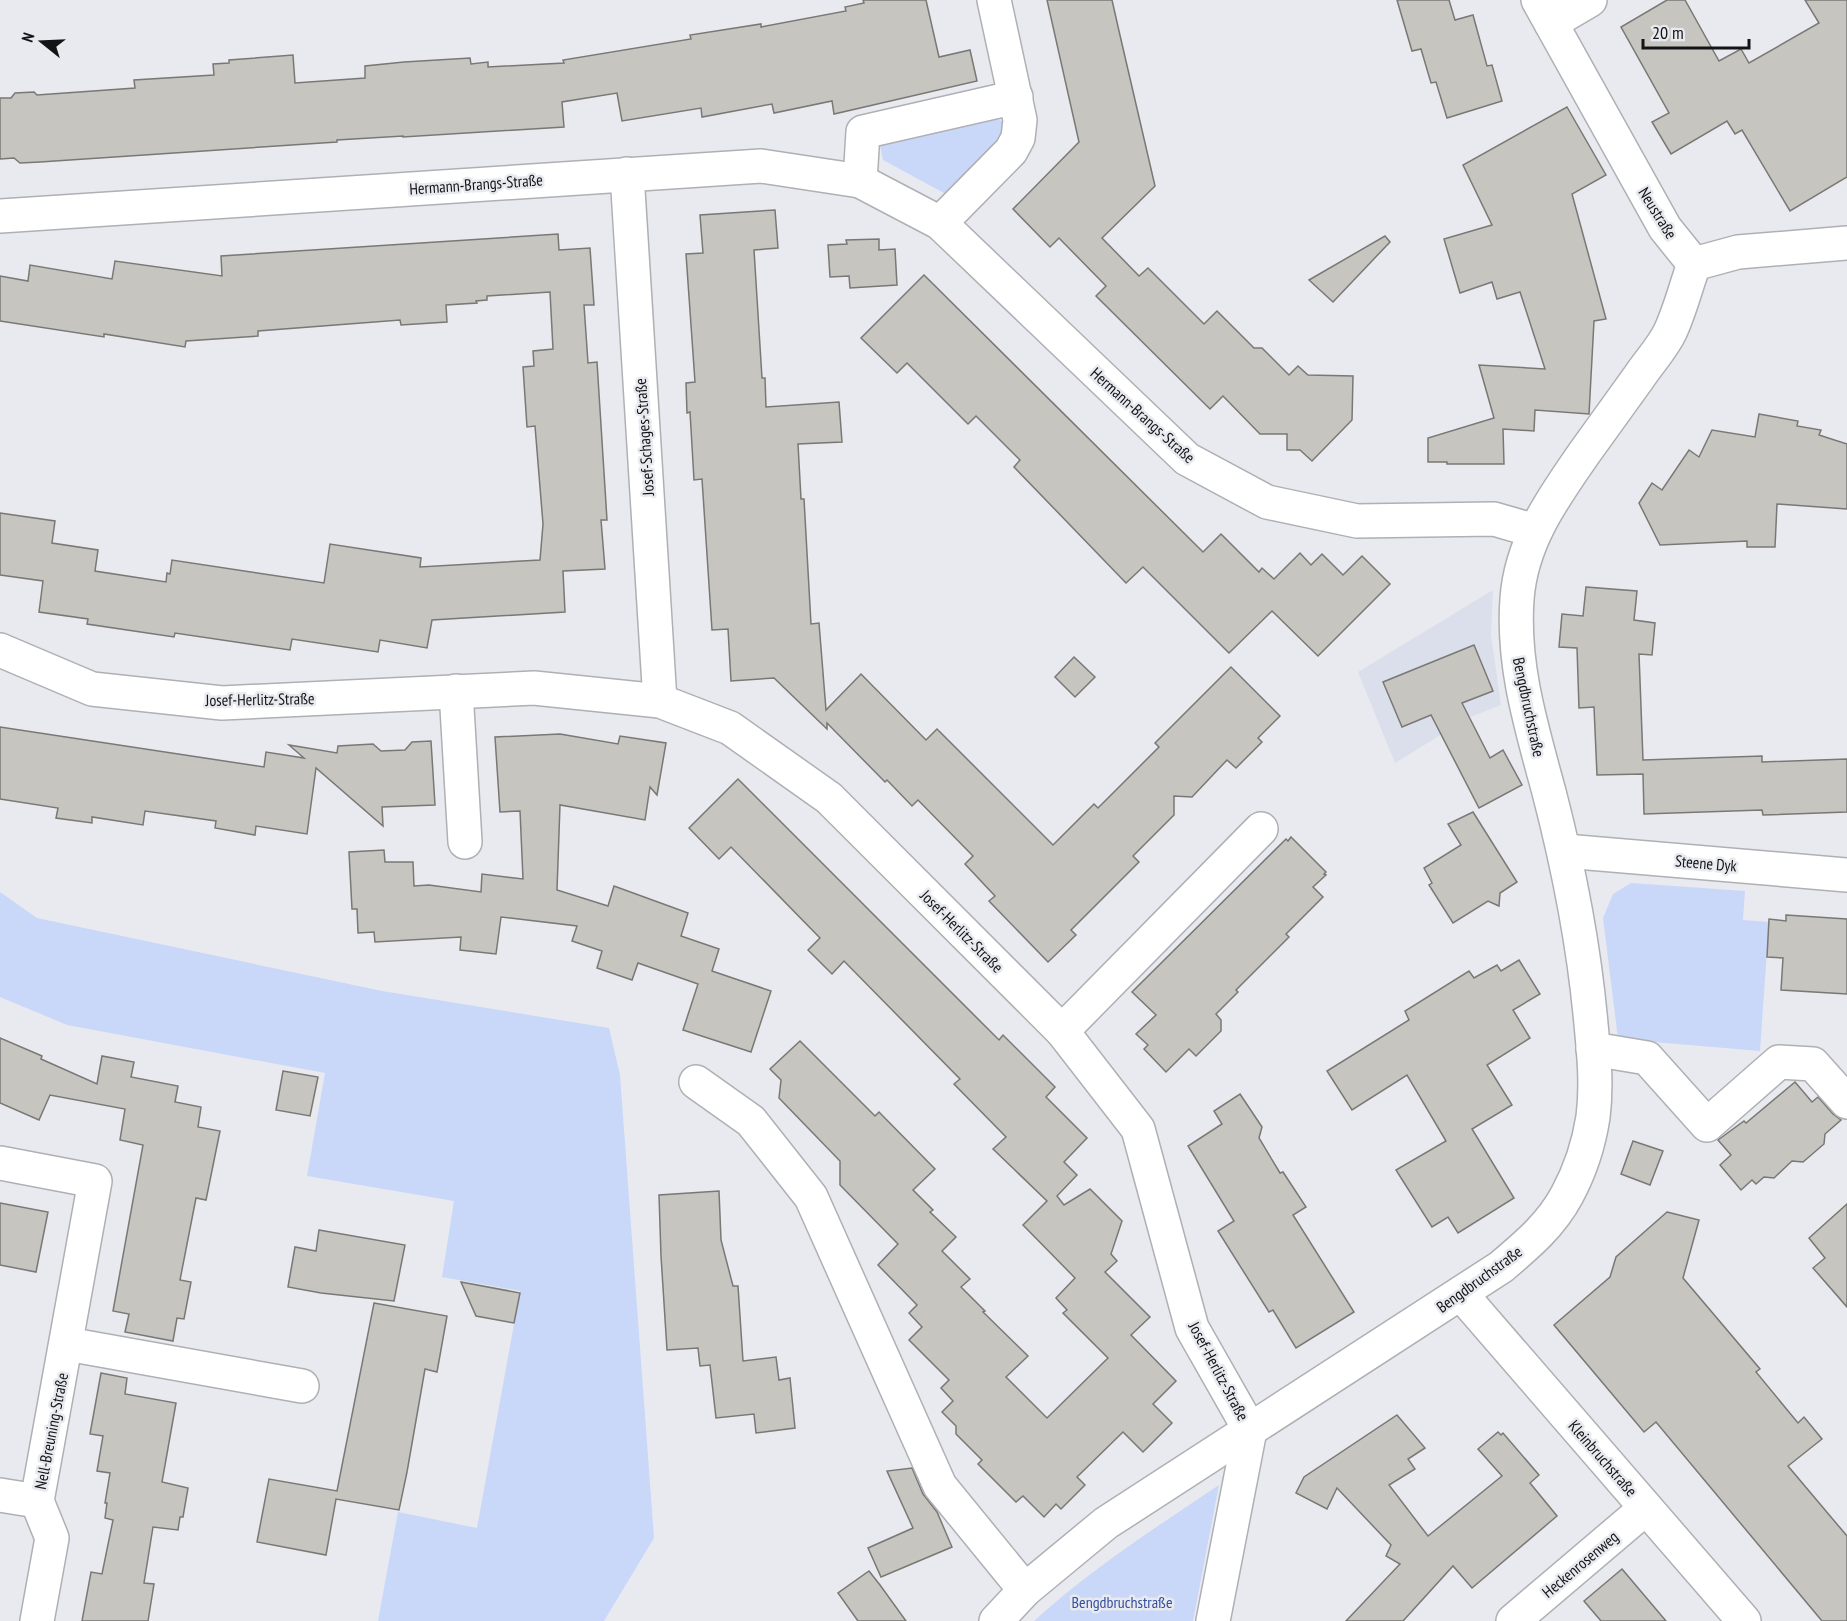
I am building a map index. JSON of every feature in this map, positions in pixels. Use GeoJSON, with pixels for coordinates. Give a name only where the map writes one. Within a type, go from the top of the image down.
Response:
{"type":"FeatureCollection","features":[{"type":"Feature","properties":{"kind":"street"},"geometry":{"type":"LineString","coordinates":[[940,223],[1015,145],[1019,133],[1020,120],[1016,97],[994,0]]}},
{"type":"Feature","properties":{"kind":"street","name":"Neustraße"},"geometry":{"type":"LineString","coordinates":[[1590,0],[1545,12],[1665,228],[1694,264]]}},
{"type":"Feature","properties":{"kind":"street"},"geometry":{"type":"LineString","coordinates":[[860,181],[863,132],[1016,97]]}},
{"type":"Feature","properties":{"kind":"street","name":"Hermann-Brangs-Straße"},"geometry":{"type":"LineString","coordinates":[[0,216],[761,166],[860,181],[940,223],[1187,459],[1267,502],[1357,521],[1494,519],[1534,531]]}},
{"type":"Feature","properties":{"kind":"street","name":"Josef-Schages-Straße"},"geometry":{"type":"LineString","coordinates":[[627,174],[660,701]]}},
{"type":"Feature","properties":{"kind":"street"},"geometry":{"type":"LineString","coordinates":[[1694,264],[1738,252],[1847,243]]}},
{"type":"Feature","properties":{"kind":"street","name":"Bengdbruchstraße"},"geometry":{"type":"LineString","coordinates":[[996,1621],[1025,1590],[1106,1523],[1502,1267],[1539,1234],[1567,1195],[1579,1170],[1593,1117],[1595,1084],[1593,1049],[1583,952],[1565,851],[1526,704],[1518,659],[1517,597],[1525,553],[1534,531],[1563,484],[1670,333],[1694,264]]}},
{"type":"Feature","properties":{"kind":"street","name":"Josef-Herlitz-Straße"},"geometry":{"type":"LineString","coordinates":[[0,650],[92,689],[222,704],[456,690],[534,688],[660,701],[730,728],[828,798],[1062,1031],[1138,1129],[1192,1328],[1250,1430]]}},
{"type":"Feature","properties":{"kind":"street"},"geometry":{"type":"LineString","coordinates":[[456,690],[465,842]]}},
{"type":"Feature","properties":{"kind":"street"},"geometry":{"type":"LineString","coordinates":[[1062,1031],[1261,829]]}},
{"type":"Feature","properties":{"kind":"street","name":"Steene Dyk"},"geometry":{"type":"LineString","coordinates":[[1565,851],[1847,875]]}},
{"type":"Feature","properties":{"kind":"street"},"geometry":{"type":"LineString","coordinates":[[1593,1049],[1647,1058],[1707,1125],[1779,1062],[1813,1064],[1847,1102]]}},
{"type":"Feature","properties":{"kind":"street"},"geometry":{"type":"LineString","coordinates":[[696,1082],[751,1121],[812,1197],[940,1486],[1025,1590]]}},
{"type":"Feature","properties":{"kind":"street","name":"Nell-Breuning-Straße"},"geometry":{"type":"LineString","coordinates":[[0,1163],[95,1181],[37,1501],[52,1538],[37,1621]]}},
{"type":"Feature","properties":{"kind":"street","name":"Kleinbruchstraße"},"geometry":{"type":"LineString","coordinates":[[1461,1294],[1744,1621]]}},
{"type":"Feature","properties":{"kind":"street"},"geometry":{"type":"LineString","coordinates":[[67,1344],[302,1386]]}},
{"type":"Feature","properties":{"kind":"street"},"geometry":{"type":"LineString","coordinates":[[1214,1621],[1250,1430]]}},
{"type":"Feature","properties":{"kind":"street"},"geometry":{"type":"LineString","coordinates":[[0,1495],[37,1501]]}},
{"type":"Feature","properties":{"kind":"street","name":"Heckenrosenweg"},"geometry":{"type":"LineString","coordinates":[[1513,1621],[1646,1508]]}},
{"type":"Feature","properties":{"kind":"shaded area"},"geometry":{"type":"Polygon","coordinates":[[[1493,590],[1491,635],[1501,705],[1468,718],[1395,763],[1358,672],[1493,590]]]}},
{"type":"Feature","properties":{"kind":"green space"},"geometry":{"type":"Polygon","coordinates":[[[986,113],[1005,123],[1003,141],[955,189],[944,193],[883,160],[880,145],[986,113]]]}},
{"type":"Feature","properties":{"kind":"green space"},"geometry":{"type":"Polygon","coordinates":[[[1631,883],[1745,891],[1743,920],[1769,922],[1760,1051],[1618,1039],[1603,918],[1613,894],[1631,883]]]}},
{"type":"Feature","properties":{"kind":"green space"},"geometry":{"type":"Polygon","coordinates":[[[0,892],[37,918],[382,991],[609,1028],[620,1075],[654,1538],[604,1621],[378,1621],[398,1512],[477,1528],[520,1291],[442,1277],[454,1201],[307,1176],[325,1073],[67,1025],[0,997],[0,892]]]}},
{"type":"Feature","properties":{"kind":"green space"},"geometry":{"type":"Polygon","coordinates":[[[1219,1485],[1193,1621],[1034,1621],[1101,1566],[1219,1485]]]}},
{"type":"Feature","properties":{"kind":"building"},"geometry":{"type":"Polygon","coordinates":[[[863,0],[926,0],[939,57],[970,50],[977,81],[834,114],[832,101],[774,113],[772,104],[702,117],[701,108],[622,121],[617,93],[562,102],[564,127],[337,140],[337,142],[40,162],[20,163],[14,158],[0,159],[0,98],[11,98],[15,93],[34,92],[37,95],[135,88],[134,80],[214,75],[213,64],[229,63],[229,60],[293,55],[295,83],[365,78],[365,66],[404,62],[470,58],[471,64],[488,62],[488,67],[564,63],[563,60],[691,39],[690,35],[761,24],[761,27],[846,11],[845,7],[864,3],[863,0]]]}},
{"type":"Feature","properties":{"kind":"building"},"geometry":{"type":"Polygon","coordinates":[[[1047,0],[1112,0],[1155,186],[1102,238],[1139,276],[1148,268],[1204,324],[1217,311],[1254,348],[1262,348],[1289,375],[1298,366],[1308,375],[1353,376],[1352,420],[1312,461],[1300,450],[1287,450],[1287,434],[1260,434],[1223,396],[1210,409],[1096,296],[1106,286],[1059,238],[1050,247],[1013,209],[1079,142],[1047,0]]]}},
{"type":"Feature","properties":{"kind":"building"},"geometry":{"type":"Polygon","coordinates":[[[1397,0],[1449,0],[1455,20],[1473,15],[1487,66],[1492,65],[1502,101],[1447,118],[1436,82],[1431,83],[1421,49],[1412,51],[1397,0]]]}},
{"type":"Feature","properties":{"kind":"building"},"geometry":{"type":"Polygon","coordinates":[[[1667,0],[1685,0],[1719,61],[1741,49],[1749,63],[1819,23],[1805,0],[1847,0],[1847,177],[1790,211],[1742,130],[1735,134],[1727,121],[1671,154],[1652,122],[1669,113],[1621,27],[1667,0]]]}},
{"type":"Feature","properties":{"kind":"building"},"geometry":{"type":"Polygon","coordinates":[[[1567,107],[1606,175],[1572,194],[1606,319],[1594,321],[1589,414],[1535,410],[1534,431],[1503,429],[1504,464],[1428,462],[1428,438],[1494,418],[1479,365],[1545,369],[1520,292],[1497,299],[1492,282],[1460,293],[1444,239],[1492,225],[1463,165],[1567,107]]]}},
{"type":"Feature","properties":{"kind":"building"},"geometry":{"type":"Polygon","coordinates":[[[775,210],[778,248],[754,250],[766,407],[839,402],[842,442],[798,444],[801,499],[804,499],[811,624],[819,623],[826,710],[861,674],[926,740],[937,729],[1053,845],[1094,804],[1098,808],[1159,747],[1155,743],[1231,667],[1280,716],[1258,738],[1262,742],[1236,768],[1227,760],[1192,797],[1174,796],[1174,815],[1133,856],[1139,862],[1071,930],[1076,935],[1048,962],[989,901],[995,896],[965,864],[973,856],[918,800],[912,806],[827,723],[827,729],[774,678],[731,681],[728,629],[712,630],[702,479],[694,480],[690,412],[687,413],[686,383],[695,382],[686,254],[703,253],[700,215],[775,210]]]}},
{"type":"Feature","properties":{"kind":"building"},"geometry":{"type":"Polygon","coordinates":[[[558,234],[559,250],[590,248],[594,305],[584,305],[588,363],[597,362],[607,520],[601,520],[605,569],[563,571],[565,612],[432,620],[427,648],[380,640],[378,652],[292,639],[290,650],[175,633],[174,637],[87,624],[88,619],[39,612],[43,581],[0,575],[0,513],[55,521],[52,543],[98,550],[95,571],[166,582],[172,560],[324,583],[330,544],[421,558],[420,567],[540,560],[543,524],[535,426],[527,427],[523,367],[534,366],[533,351],[553,349],[550,292],[487,296],[487,300],[476,301],[477,303],[446,305],[447,322],[401,325],[400,320],[258,331],[258,336],[186,341],[185,347],[0,321],[0,276],[28,281],[30,265],[112,279],[115,261],[222,276],[221,256],[558,234]]]}},
{"type":"Feature","properties":{"kind":"building"},"geometry":{"type":"Polygon","coordinates":[[[1385,236],[1390,242],[1333,302],[1309,280],[1385,236]]]}},
{"type":"Feature","properties":{"kind":"building"},"geometry":{"type":"Polygon","coordinates":[[[879,239],[879,250],[895,249],[897,285],[850,288],[849,276],[830,277],[828,245],[847,244],[846,240],[879,239]]]}},
{"type":"Feature","properties":{"kind":"building"},"geometry":{"type":"Polygon","coordinates":[[[924,275],[1203,552],[1221,534],[1259,572],[1262,568],[1274,579],[1300,553],[1311,565],[1322,554],[1343,575],[1362,556],[1390,584],[1318,656],[1272,611],[1229,653],[1143,567],[1126,583],[1014,467],[1020,460],[976,416],[968,424],[907,363],[897,373],[861,338],[924,275]]]}},
{"type":"Feature","properties":{"kind":"building"},"geometry":{"type":"Polygon","coordinates":[[[1759,414],[1798,421],[1797,426],[1821,430],[1819,435],[1847,444],[1847,509],[1777,504],[1775,547],[1747,547],[1747,541],[1660,545],[1639,503],[1652,483],[1662,490],[1689,450],[1699,457],[1712,430],[1755,437],[1759,414]]]}},
{"type":"Feature","properties":{"kind":"building"},"geometry":{"type":"Polygon","coordinates":[[[1586,587],[1637,591],[1634,620],[1655,623],[1652,655],[1639,654],[1643,760],[1762,756],[1762,762],[1847,759],[1847,812],[1763,815],[1762,810],[1644,814],[1643,774],[1597,775],[1594,707],[1579,708],[1577,648],[1559,647],[1562,614],[1583,616],[1586,587]]]}},
{"type":"Feature","properties":{"kind":"building"},"geometry":{"type":"Polygon","coordinates":[[[1474,645],[1493,691],[1462,703],[1490,758],[1503,750],[1522,785],[1479,808],[1431,715],[1402,727],[1383,682],[1474,645]]]}},
{"type":"Feature","properties":{"kind":"building"},"geometry":{"type":"Polygon","coordinates":[[[1074,657],[1095,677],[1075,697],[1055,677],[1074,657]]]}},
{"type":"Feature","properties":{"kind":"building"},"geometry":{"type":"Polygon","coordinates":[[[0,727],[264,767],[266,752],[304,758],[289,745],[337,753],[338,746],[373,744],[381,751],[405,750],[412,742],[431,741],[435,805],[382,807],[383,826],[316,768],[307,834],[256,826],[255,835],[215,828],[216,821],[145,811],[143,825],[92,817],[92,823],[56,818],[58,808],[0,799],[0,727]]]}},
{"type":"Feature","properties":{"kind":"building"},"geometry":{"type":"Polygon","coordinates":[[[560,734],[618,744],[620,736],[666,743],[657,795],[650,787],[645,820],[560,805],[557,890],[608,906],[614,886],[688,913],[681,936],[719,949],[712,971],[771,991],[751,1052],[683,1030],[698,984],[638,963],[632,980],[597,968],[602,951],[572,941],[577,926],[501,917],[496,954],[460,950],[461,937],[375,942],[374,932],[358,933],[357,909],[352,909],[349,852],[384,850],[385,862],[413,862],[414,886],[429,885],[481,892],[482,874],[523,879],[520,811],[500,812],[495,737],[560,734]]]}},
{"type":"Feature","properties":{"kind":"building"},"geometry":{"type":"Polygon","coordinates":[[[738,779],[999,1040],[1003,1035],[1055,1087],[1046,1097],[1087,1138],[1064,1162],[1077,1175],[1057,1196],[1064,1205],[1090,1189],[1122,1221],[1111,1254],[1117,1261],[1105,1272],[1150,1317],[1131,1335],[1176,1381],[1153,1404],[1172,1423],[1143,1452],[1123,1432],[1077,1477],[1085,1485],[1061,1509],[1056,1504],[1044,1517],[1023,1496],[1016,1502],[978,1464],[982,1460],[956,1434],[956,1426],[942,1412],[953,1401],[941,1388],[949,1380],[909,1340],[922,1327],[909,1313],[917,1305],[878,1265],[898,1244],[840,1185],[840,1161],[779,1098],[781,1080],[770,1069],[800,1041],[875,1116],[879,1112],[935,1169],[913,1190],[933,1210],[930,1212],[956,1237],[942,1251],[970,1279],[961,1287],[1028,1356],[1006,1377],[1047,1418],[1108,1358],[1063,1313],[1067,1310],[1056,1298],[1075,1278],[1023,1225],[1047,1201],[993,1149],[1006,1137],[954,1084],[960,1079],[844,961],[832,974],[808,950],[820,938],[731,847],[719,859],[689,828],[738,779]]]}},
{"type":"Feature","properties":{"kind":"building"},"geometry":{"type":"Polygon","coordinates":[[[1473,812],[1517,882],[1500,893],[1499,906],[1488,901],[1453,923],[1429,885],[1432,883],[1424,868],[1461,845],[1448,824],[1473,812]]]}},
{"type":"Feature","properties":{"kind":"building"},"geometry":{"type":"Polygon","coordinates":[[[1291,837],[1326,872],[1324,874],[1326,875],[1313,887],[1323,897],[1286,934],[1289,937],[1236,990],[1238,992],[1216,1014],[1221,1020],[1221,1031],[1196,1056],[1189,1049],[1166,1072],[1144,1049],[1148,1045],[1136,1034],[1156,1015],[1132,992],[1286,839],[1288,841],[1291,837]]]}},
{"type":"Feature","properties":{"kind":"building"},"geometry":{"type":"Polygon","coordinates":[[[1786,915],[1847,919],[1847,994],[1781,990],[1783,958],[1767,957],[1769,919],[1786,921],[1786,915]]]}},
{"type":"Feature","properties":{"kind":"building"},"geometry":{"type":"Polygon","coordinates":[[[1519,960],[1540,994],[1513,1010],[1530,1038],[1487,1065],[1512,1105],[1472,1129],[1514,1198],[1458,1233],[1448,1217],[1432,1227],[1396,1170],[1446,1141],[1407,1075],[1352,1110],[1327,1071],[1409,1020],[1405,1011],[1469,971],[1474,978],[1497,965],[1501,971],[1519,960]]]}},
{"type":"Feature","properties":{"kind":"building"},"geometry":{"type":"Polygon","coordinates":[[[0,1038],[97,1084],[102,1056],[134,1062],[131,1077],[178,1086],[175,1102],[201,1107],[198,1127],[220,1131],[206,1200],[196,1198],[180,1280],[191,1282],[184,1319],[177,1318],[173,1341],[125,1332],[129,1314],[113,1311],[143,1145],[120,1140],[125,1109],[50,1095],[39,1120],[0,1103],[0,1038]]]}},
{"type":"Feature","properties":{"kind":"building"},"geometry":{"type":"Polygon","coordinates":[[[283,1071],[318,1077],[310,1116],[276,1110],[283,1071]]]}},
{"type":"Feature","properties":{"kind":"building"},"geometry":{"type":"Polygon","coordinates":[[[1795,1082],[1812,1102],[1818,1097],[1841,1120],[1825,1134],[1824,1144],[1803,1162],[1792,1161],[1774,1178],[1764,1177],[1756,1184],[1752,1180],[1741,1190],[1720,1165],[1731,1155],[1718,1140],[1744,1121],[1746,1123],[1795,1082]]]}},
{"type":"Feature","properties":{"kind":"building"},"geometry":{"type":"Polygon","coordinates":[[[1240,1094],[1262,1127],[1259,1138],[1280,1173],[1283,1172],[1306,1207],[1293,1215],[1354,1312],[1296,1348],[1273,1310],[1269,1312],[1218,1231],[1234,1221],[1188,1146],[1222,1124],[1214,1111],[1240,1094]]]}},
{"type":"Feature","properties":{"kind":"building"},"geometry":{"type":"Polygon","coordinates":[[[1633,1141],[1663,1151],[1650,1185],[1621,1174],[1633,1141]]]}},
{"type":"Feature","properties":{"kind":"building"},"geometry":{"type":"Polygon","coordinates":[[[719,1191],[721,1240],[733,1286],[738,1286],[743,1361],[776,1357],[779,1380],[790,1378],[795,1428],[756,1433],[754,1414],[716,1418],[710,1365],[700,1366],[698,1348],[667,1350],[659,1195],[719,1191]]]}},
{"type":"Feature","properties":{"kind":"building"},"geometry":{"type":"Polygon","coordinates":[[[0,1203],[48,1212],[36,1272],[0,1265],[0,1203]]]}},
{"type":"Feature","properties":{"kind":"building"},"geometry":{"type":"Polygon","coordinates":[[[1847,1204],[1847,1307],[1813,1268],[1825,1258],[1809,1238],[1847,1204]]]}},
{"type":"Feature","properties":{"kind":"building"},"geometry":{"type":"Polygon","coordinates":[[[1667,1212],[1699,1220],[1683,1278],[1760,1369],[1756,1372],[1798,1423],[1804,1417],[1822,1439],[1788,1466],[1847,1536],[1847,1621],[1822,1621],[1656,1422],[1644,1432],[1554,1325],[1610,1277],[1616,1257],[1667,1212]]]}},
{"type":"Feature","properties":{"kind":"building"},"geometry":{"type":"Polygon","coordinates":[[[319,1230],[405,1245],[394,1301],[288,1287],[295,1247],[316,1251],[319,1230]]]}},
{"type":"Feature","properties":{"kind":"building"},"geometry":{"type":"Polygon","coordinates":[[[461,1282],[520,1293],[514,1323],[476,1316],[461,1282]]]}},
{"type":"Feature","properties":{"kind":"building"},"geometry":{"type":"Polygon","coordinates":[[[374,1303],[447,1316],[437,1372],[425,1369],[399,1510],[336,1499],[326,1555],[257,1542],[269,1479],[337,1491],[374,1303]]]}},
{"type":"Feature","properties":{"kind":"building"},"geometry":{"type":"Polygon","coordinates":[[[101,1373],[127,1378],[125,1394],[176,1403],[162,1482],[188,1488],[183,1517],[180,1517],[178,1530],[153,1527],[144,1583],[154,1584],[148,1621],[82,1621],[91,1572],[102,1574],[113,1520],[105,1518],[110,1473],[97,1471],[103,1436],[90,1434],[101,1373]]]}},
{"type":"Feature","properties":{"kind":"building"},"geometry":{"type":"Polygon","coordinates":[[[1397,1415],[1425,1448],[1408,1459],[1415,1469],[1389,1485],[1428,1536],[1502,1476],[1478,1449],[1498,1432],[1501,1435],[1503,1433],[1539,1475],[1530,1483],[1557,1516],[1472,1588],[1453,1566],[1403,1621],[1346,1621],[1400,1564],[1386,1556],[1391,1545],[1337,1488],[1327,1509],[1296,1493],[1304,1477],[1397,1415]]]}},
{"type":"Feature","properties":{"kind":"building"},"geometry":{"type":"Polygon","coordinates":[[[912,1468],[923,1494],[937,1512],[952,1547],[881,1577],[868,1548],[913,1528],[887,1471],[912,1468]]]}},
{"type":"Feature","properties":{"kind":"building"},"geometry":{"type":"Polygon","coordinates":[[[1622,1569],[1666,1621],[1601,1621],[1584,1601],[1622,1569]]]}},
{"type":"Feature","properties":{"kind":"building"},"geometry":{"type":"Polygon","coordinates":[[[869,1571],[906,1621],[858,1621],[838,1593],[869,1571]]]}}]}
